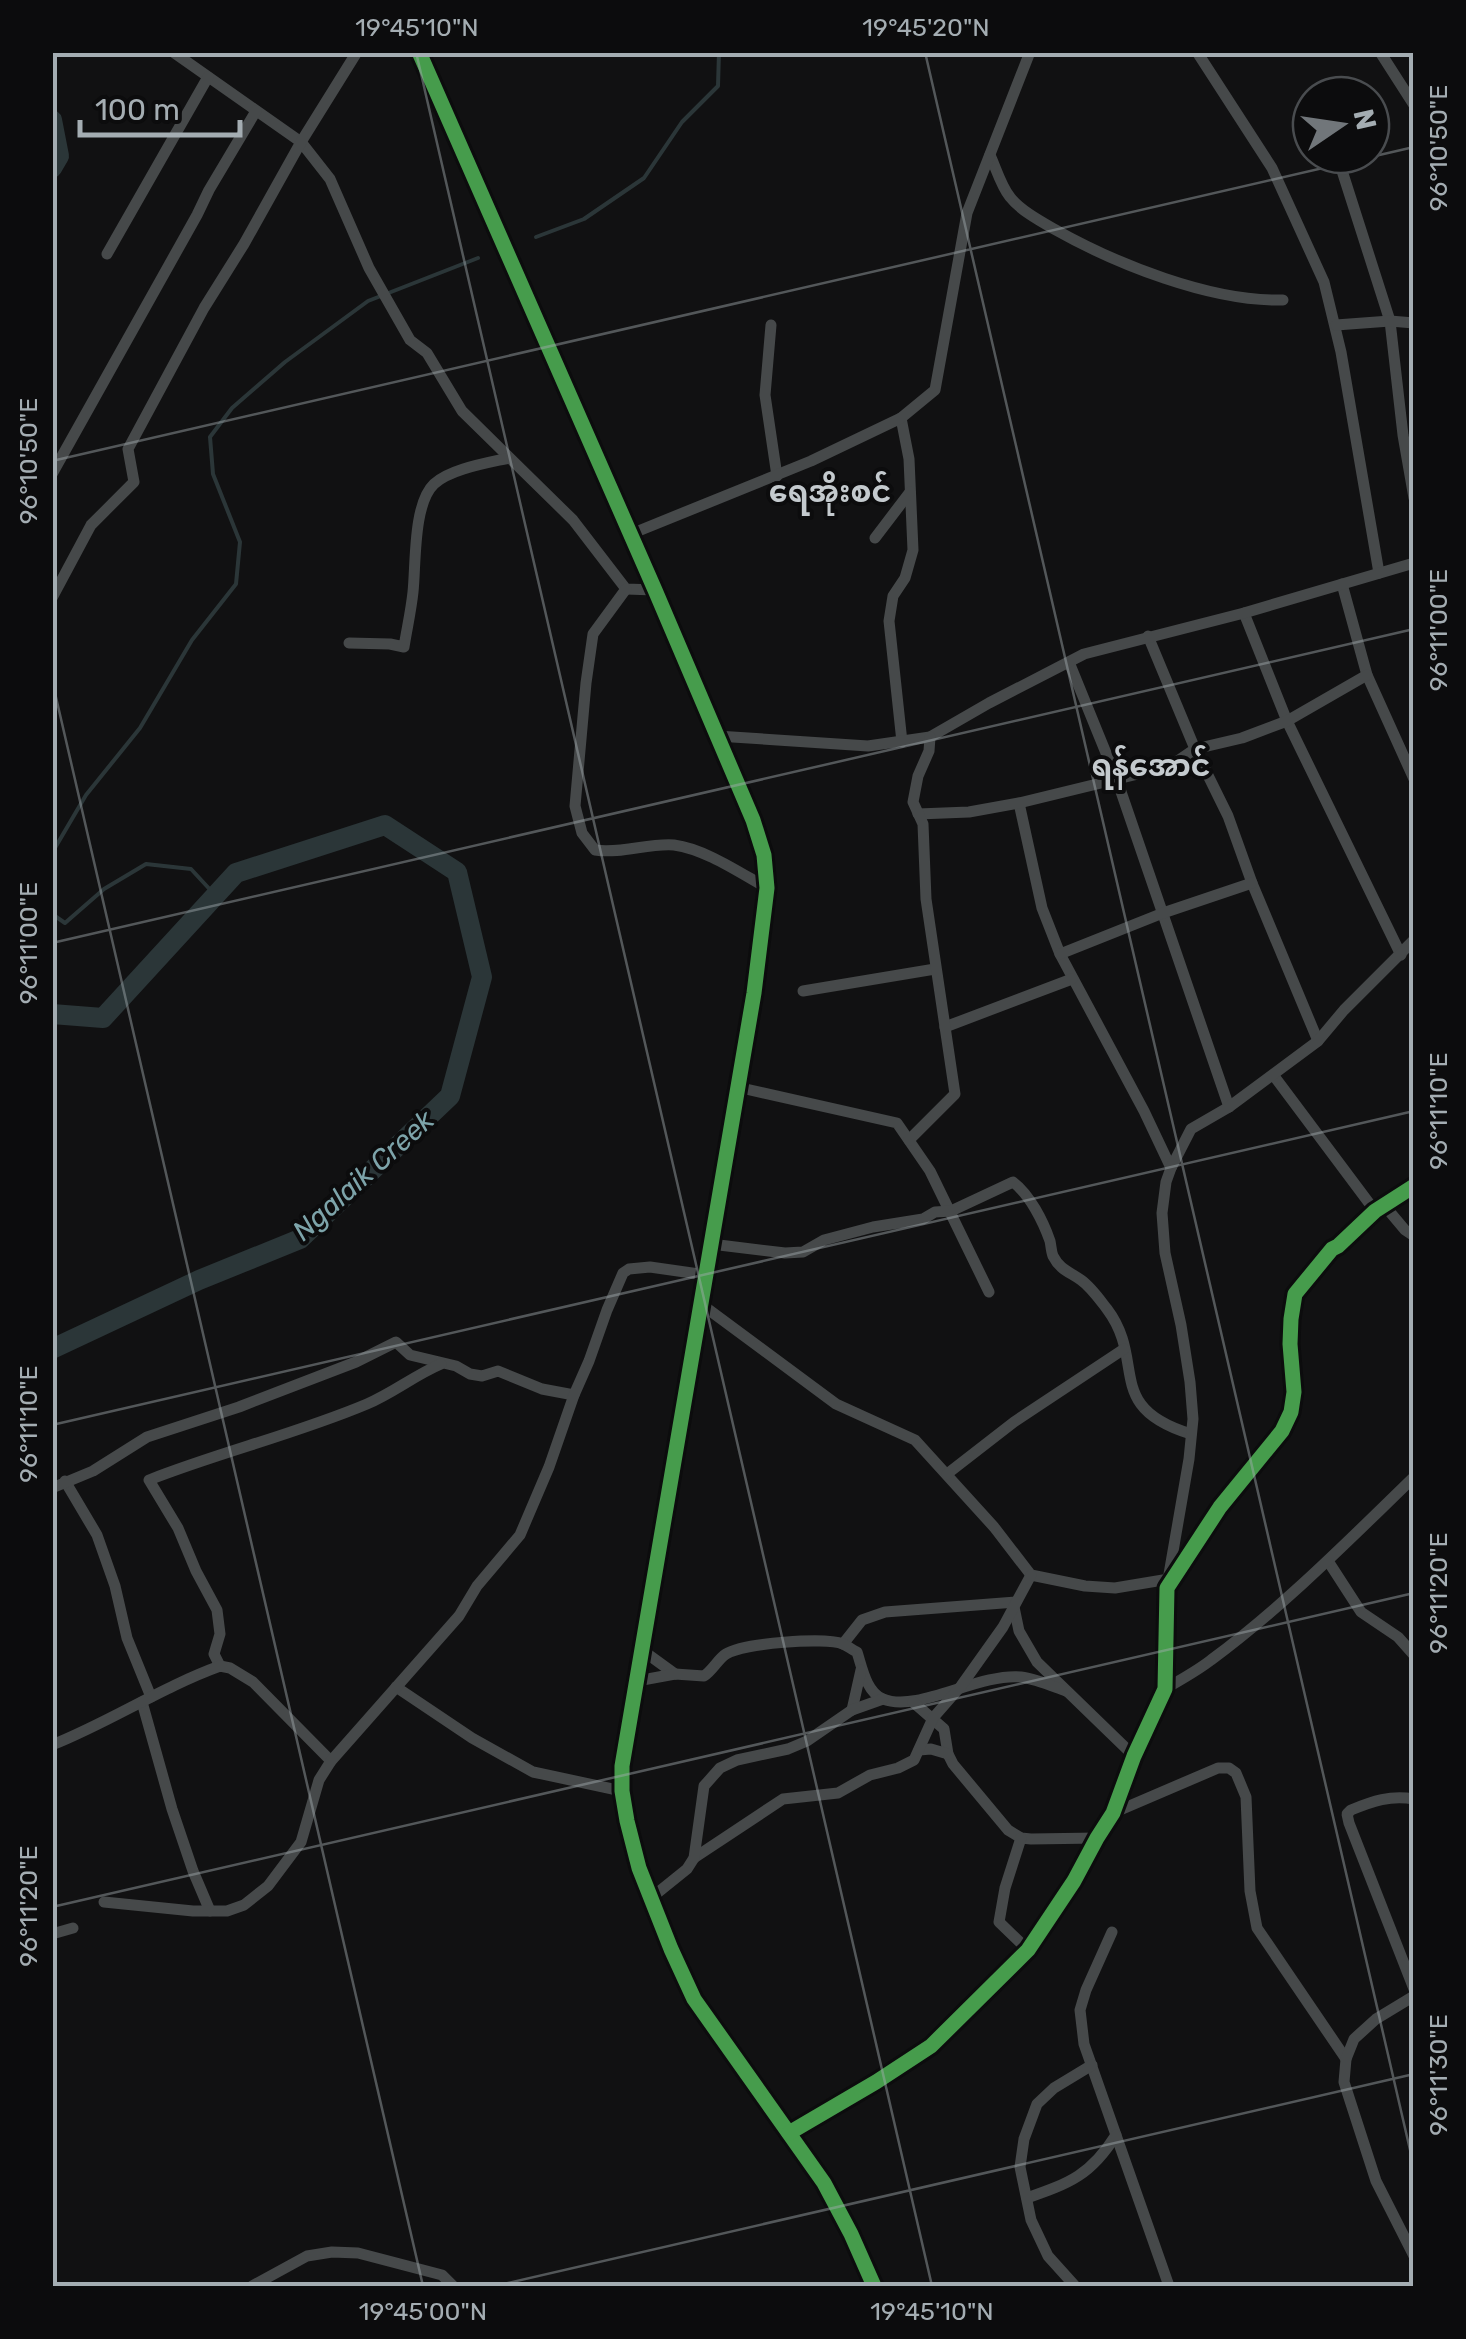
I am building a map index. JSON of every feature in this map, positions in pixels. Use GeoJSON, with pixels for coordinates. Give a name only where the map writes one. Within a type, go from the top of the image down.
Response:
{"type":"FeatureCollection","features":[{"type":"Feature","properties":{"kind":"street"},"geometry":{"type":"LineString","coordinates":[[173,52],[301,142],[330,179],[392,313],[410,340],[427,354],[462,411],[572,520],[626,589],[655,590]]}},
{"type":"Feature","properties":{"kind":"street"},"geometry":{"type":"LineString","coordinates":[[52,598],[91,525],[134,482],[128,449],[204,308],[357,52]]}},
{"type":"Feature","properties":{"kind":"street"},"geometry":{"type":"LineString","coordinates":[[419,52],[655,590],[753,820],[764,856],[767,888],[754,993],[622,1766],[622,1791],[635,1852],[670,1949],[694,1999],[824,2183],[874,2286]]}},
{"type":"Feature","properties":{"kind":"street"},"geometry":{"type":"LineString","coordinates":[[630,534],[778,476],[901,418],[935,390],[967,213],[1030,52]]}},
{"type":"Feature","properties":{"kind":"street"},"geometry":{"type":"LineString","coordinates":[[1197,52],[1272,168],[1318,267],[1336,325],[1379,573]]}},
{"type":"Feature","properties":{"kind":"street"},"geometry":{"type":"LineString","coordinates":[[1380,52],[1414,105]]}},
{"type":"Feature","properties":{"kind":"street"},"geometry":{"type":"LineString","coordinates":[[106,254],[208,78]]}},
{"type":"Feature","properties":{"kind":"street"},"geometry":{"type":"LineString","coordinates":[[52,474],[256,111]]}},
{"type":"Feature","properties":{"kind":"street"},"geometry":{"type":"LineString","coordinates":[[990,155],[1010,197],[1039,221],[1086,247],[1130,268],[1218,292],[1283,300]]}},
{"type":"Feature","properties":{"kind":"street"},"geometry":{"type":"LineString","coordinates":[[1344,175],[1390,322],[1414,498]]}},
{"type":"Feature","properties":{"kind":"street"},"geometry":{"type":"LineString","coordinates":[[1336,325],[1414,323]]}},
{"type":"Feature","properties":{"kind":"street"},"geometry":{"type":"LineString","coordinates":[[770,325],[765,395],[778,476]]}},
{"type":"Feature","properties":{"kind":"street"},"geometry":{"type":"LineString","coordinates":[[901,418],[909,459],[913,550],[905,578],[893,596],[889,621],[902,742]]}},
{"type":"Feature","properties":{"kind":"street"},"geometry":{"type":"LineString","coordinates":[[349,643],[404,647],[414,587],[416,542],[428,492],[446,477],[509,458]]}},
{"type":"Feature","properties":{"kind":"street"},"geometry":{"type":"LineString","coordinates":[[874,538],[910,492]]}},
{"type":"Feature","properties":{"kind":"street"},"geometry":{"type":"LineString","coordinates":[[717,736],[868,746],[930,737],[1084,654],[1244,613],[1414,563]]}},
{"type":"Feature","properties":{"kind":"street"},"geometry":{"type":"LineString","coordinates":[[1342,584],[1368,675],[1414,778]]}},
{"type":"Feature","properties":{"kind":"street"},"geometry":{"type":"LineString","coordinates":[[626,589],[593,634],[575,806],[582,833],[596,850],[674,846],[713,858],[767,888]]}},
{"type":"Feature","properties":{"kind":"street"},"geometry":{"type":"LineString","coordinates":[[789,2133],[931,2046],[1028,1950],[1113,1813],[1165,1689],[1168,1583],[1193,1419],[1181,1325],[1164,1254],[1162,1214],[1166,1182],[1190,1129],[1229,1107],[1318,1041],[1344,1010],[1409,948],[1286,721],[1244,613]]}},
{"type":"Feature","properties":{"kind":"street"},"geometry":{"type":"LineString","coordinates":[[1148,636],[1228,816],[1318,1041]]}},
{"type":"Feature","properties":{"kind":"street"},"geometry":{"type":"LineString","coordinates":[[1069,662],[1164,913],[1229,1107]]}},
{"type":"Feature","properties":{"kind":"street"},"geometry":{"type":"LineString","coordinates":[[918,814],[969,812],[1019,804],[1176,762],[1195,749],[1242,738],[1286,721],[1368,675]]}},
{"type":"Feature","properties":{"kind":"street"},"geometry":{"type":"LineString","coordinates":[[909,1140],[955,1094],[926,899],[923,824],[913,802],[930,737]]}},
{"type":"Feature","properties":{"kind":"street"},"geometry":{"type":"LineString","coordinates":[[1019,804],[1042,908],[1060,954],[1171,1168]]}},
{"type":"Feature","properties":{"kind":"street"},"geometry":{"type":"LineString","coordinates":[[1060,954],[1252,882]]}},
{"type":"Feature","properties":{"kind":"street"},"geometry":{"type":"LineString","coordinates":[[803,991],[936,969]]}},
{"type":"Feature","properties":{"kind":"street"},"geometry":{"type":"LineString","coordinates":[[944,1027],[1072,979]]}},
{"type":"Feature","properties":{"kind":"street"},"geometry":{"type":"LineString","coordinates":[[1274,1076],[1379,1208],[1414,1236]]}},
{"type":"Feature","properties":{"kind":"street"},"geometry":{"type":"LineString","coordinates":[[737,1086],[896,1124],[930,1170],[989,1292]]}},
{"type":"Feature","properties":{"kind":"street"},"geometry":{"type":"LineString","coordinates":[[712,1244],[804,1252],[824,1240],[951,1211],[1013,1182],[1040,1219],[1064,1272],[1082,1281],[1116,1323],[1139,1402],[1166,1426],[1191,1434]]}},
{"type":"Feature","properties":{"kind":"street"},"geometry":{"type":"LineString","coordinates":[[1168,1583],[1220,1506],[1282,1431],[1291,1412],[1294,1392],[1290,1344],[1295,1294],[1332,1249],[1379,1208],[1414,1186]]}},
{"type":"Feature","properties":{"kind":"street"},"geometry":{"type":"LineString","coordinates":[[104,1902],[227,1912],[244,1905],[268,1886],[301,1842],[319,1780],[331,1761],[458,1616],[477,1586],[520,1535],[624,1273],[650,1267],[706,1276]]}},
{"type":"Feature","properties":{"kind":"street"},"geometry":{"type":"LineString","coordinates":[[701,1304],[836,1404],[914,1440],[994,1526],[1031,1575],[1115,1588],[1168,1583]]}},
{"type":"Feature","properties":{"kind":"street"},"geometry":{"type":"LineString","coordinates":[[210,1912],[167,1794],[146,1699],[98,1535],[58,1484],[93,1471],[148,1436],[238,1407],[356,1362],[396,1342],[410,1354],[456,1366],[470,1374],[482,1376],[498,1371],[542,1388],[574,1394]]}},
{"type":"Feature","properties":{"kind":"street"},"geometry":{"type":"LineString","coordinates":[[947,1474],[1014,1422],[1124,1349]]}},
{"type":"Feature","properties":{"kind":"street"},"geometry":{"type":"LineString","coordinates":[[220,1666],[214,1654],[220,1634],[217,1610],[178,1528],[149,1480],[366,1404],[443,1364]]}},
{"type":"Feature","properties":{"kind":"street"},"geometry":{"type":"LineString","coordinates":[[1165,1689],[1209,1662],[1328,1561],[1414,1476]]}},
{"type":"Feature","properties":{"kind":"street"},"geometry":{"type":"LineString","coordinates":[[1328,1561],[1361,1612],[1398,1636],[1414,1655]]}},
{"type":"Feature","properties":{"kind":"street"},"geometry":{"type":"LineString","coordinates":[[694,1858],[783,1799],[838,1793],[870,1775],[914,1760],[933,1718],[1002,1627],[1031,1575]]}},
{"type":"Feature","properties":{"kind":"street"},"geometry":{"type":"LineString","coordinates":[[843,1644],[862,1620],[884,1612],[1015,1604]]}},
{"type":"Feature","properties":{"kind":"street"},"geometry":{"type":"LineString","coordinates":[[1015,1604],[1018,1632],[1036,1662],[1134,1756]]}},
{"type":"Feature","properties":{"kind":"street"},"geometry":{"type":"LineString","coordinates":[[637,1680],[675,1674],[704,1676],[723,1656],[747,1646],[823,1640],[857,1652],[866,1679],[883,1699]]}},
{"type":"Feature","properties":{"kind":"street"},"geometry":{"type":"LineString","coordinates":[[642,1650],[675,1674]]}},
{"type":"Feature","properties":{"kind":"street"},"geometry":{"type":"LineString","coordinates":[[52,1745],[220,1666],[253,1682],[331,1761]]}},
{"type":"Feature","properties":{"kind":"street"},"geometry":{"type":"LineString","coordinates":[[852,1710],[862,1666]]}},
{"type":"Feature","properties":{"kind":"street"},"geometry":{"type":"LineString","coordinates":[[651,1898],[688,1869],[694,1858],[704,1786],[720,1768],[807,1741],[852,1710],[883,1699],[908,1702],[960,1686],[1021,1677],[1066,1691]]}},
{"type":"Feature","properties":{"kind":"street"},"geometry":{"type":"LineString","coordinates":[[396,1688],[533,1772],[622,1791]]}},
{"type":"Feature","properties":{"kind":"street"},"geometry":{"type":"LineString","coordinates":[[908,1702],[944,1729],[948,1754],[960,1774],[1008,1830],[1021,1838],[1096,1838]]}},
{"type":"Feature","properties":{"kind":"street"},"geometry":{"type":"LineString","coordinates":[[908,1702],[918,1714],[921,1744]]}},
{"type":"Feature","properties":{"kind":"street"},"geometry":{"type":"LineString","coordinates":[[921,1744],[948,1754]]}},
{"type":"Feature","properties":{"kind":"street"},"geometry":{"type":"LineString","coordinates":[[1113,1813],[1218,1768],[1236,1773],[1246,1797],[1250,1891],[1258,1928],[1346,2059]]}},
{"type":"Feature","properties":{"kind":"street"},"geometry":{"type":"LineString","coordinates":[[1414,1798],[1384,1798],[1347,1814],[1414,1992],[1354,2039],[1346,2059],[1344,2082],[1376,2181],[1414,2256]]}},
{"type":"Feature","properties":{"kind":"street"},"geometry":{"type":"LineString","coordinates":[[1021,1838],[999,1922],[1028,1950]]}},
{"type":"Feature","properties":{"kind":"street"},"geometry":{"type":"LineString","coordinates":[[52,1934],[73,1928]]}},
{"type":"Feature","properties":{"kind":"street"},"geometry":{"type":"LineString","coordinates":[[1112,1932],[1080,2010],[1084,2044],[1170,2286]]}},
{"type":"Feature","properties":{"kind":"street"},"geometry":{"type":"LineString","coordinates":[[1400,1955],[1414,1950]]}},
{"type":"Feature","properties":{"kind":"street"},"geometry":{"type":"LineString","coordinates":[[1074,2286],[1048,2256],[1031,2220],[1020,2167],[1024,2139],[1037,2104],[1054,2088],[1092,2065]]}},
{"type":"Feature","properties":{"kind":"street"},"geometry":{"type":"LineString","coordinates":[[1027,2198],[1062,2186],[1088,2170],[1116,2135]]}},
{"type":"Feature","properties":{"kind":"street"},"geometry":{"type":"LineString","coordinates":[[252,2286],[307,2256],[332,2252],[358,2252],[442,2275],[453,2286]]}},
{"type":"Feature","properties":{"kind":"waterway"},"geometry":{"type":"LineString","coordinates":[[536,237],[584,219],[644,178],[682,122],[718,86],[719,52]]}},
{"type":"Feature","properties":{"kind":"waterway","name":"Ngalaik Creek"},"geometry":{"type":"LineString","coordinates":[[52,120],[59,156],[52,168]]}},
{"type":"Feature","properties":{"kind":"waterway"},"geometry":{"type":"LineString","coordinates":[[52,853],[86,795],[140,728],[192,640],[236,584],[240,542],[213,474],[210,437],[232,408],[285,362],[368,301],[478,258]]}},
{"type":"Feature","properties":{"kind":"waterway","name":"Ngalaik Creek"},"geometry":{"type":"LineString","coordinates":[[52,1014],[103,1018],[236,873],[385,825],[457,872],[482,977],[450,1096],[300,1239],[199,1280],[52,1349]]}},
{"type":"Feature","properties":{"kind":"waterway"},"geometry":{"type":"LineString","coordinates":[[52,914],[65,923],[104,889],[146,864],[191,869],[215,895]]}},
{"type":"Feature","properties":{"kind":"cycle path"},"geometry":{"type":"LineString","coordinates":[[419,52],[655,590],[753,820],[764,855],[767,888],[754,993],[622,1766],[622,1791],[639,1868],[694,1999],[824,2183],[874,2286]]}},
{"type":"Feature","properties":{"kind":"cycle path"},"geometry":{"type":"LineString","coordinates":[[789,2133],[931,2046],[1028,1950],[1074,1881],[1113,1813],[1165,1689],[1167,1588],[1220,1507],[1282,1431],[1291,1412],[1294,1392],[1290,1344],[1295,1294],[1332,1249],[1375,1211],[1414,1186]]}},
{"type":"Feature","properties":{"kind":"district","name":"ရေအိုးစင်"},"geometry":{"type":"Point","coordinates":[830,492]}},
{"type":"Feature","properties":{"kind":"district","name":"ရန်အောင်"},"geometry":{"type":"Point","coordinates":[1151,766]}}]}
